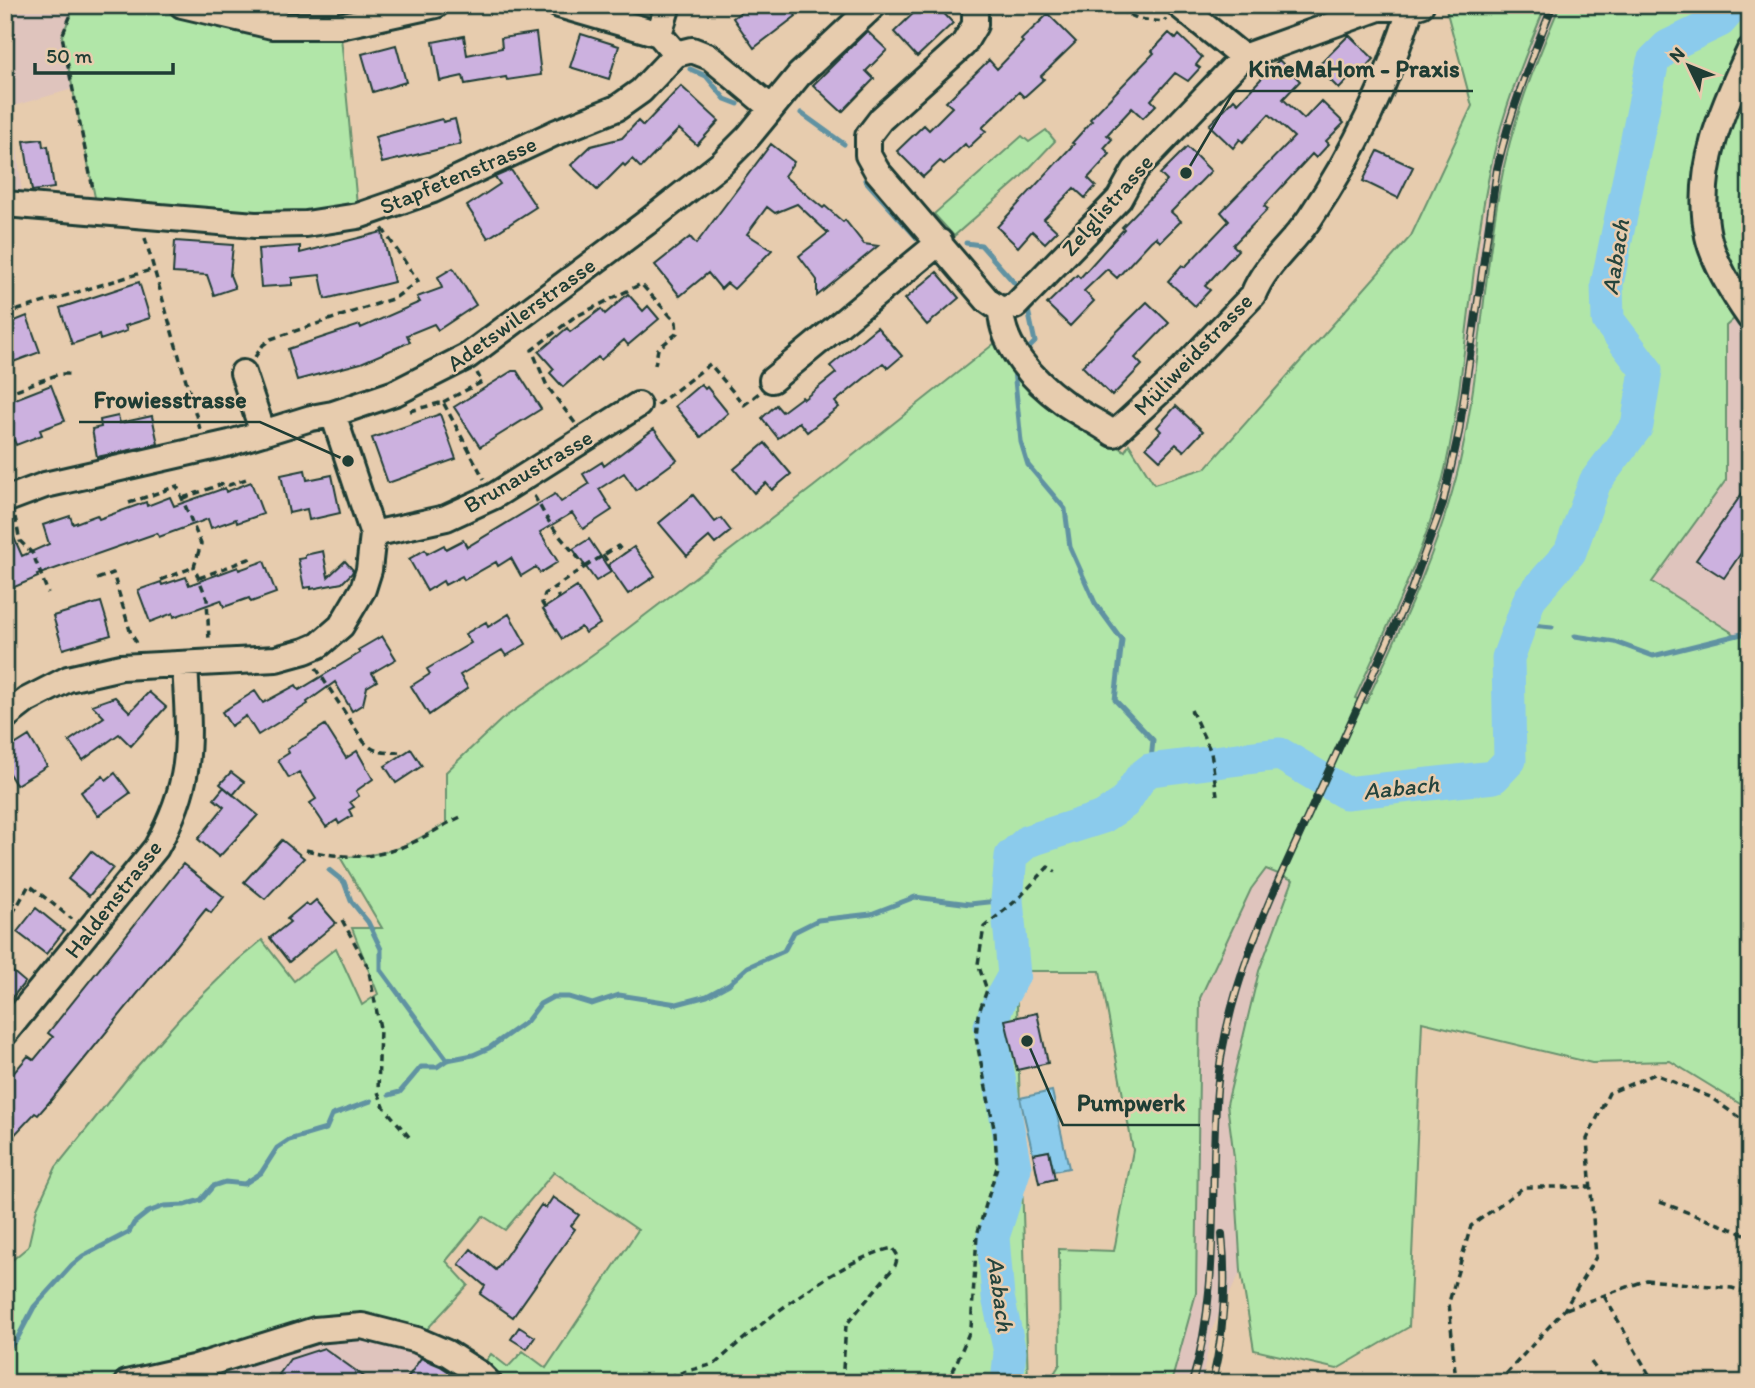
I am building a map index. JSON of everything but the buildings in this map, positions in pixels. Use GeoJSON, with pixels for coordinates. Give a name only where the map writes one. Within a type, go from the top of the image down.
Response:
{"type":"FeatureCollection","features":[{"type":"Feature","properties":{"kind":"street"},"geometry":{"type":"LineString","coordinates":[[182,5],[340,26],[436,5]]}},
{"type":"Feature","properties":{"kind":"street"},"geometry":{"type":"LineString","coordinates":[[559,5],[659,34],[676,54],[692,50],[710,57],[771,108]]}},
{"type":"Feature","properties":{"kind":"street"},"geometry":{"type":"LineString","coordinates":[[659,34],[668,5]]}},
{"type":"Feature","properties":{"kind":"street","name":"Adetswilerstrasse"},"geometry":{"type":"LineString","coordinates":[[7,499],[45,485],[175,456],[333,414],[395,393],[468,356],[721,164],[799,75],[874,5]]}},
{"type":"Feature","properties":{"kind":"street"},"geometry":{"type":"LineString","coordinates":[[975,5],[975,25],[963,45],[881,119],[868,136],[868,155],[877,171],[988,301],[1001,310]]}},
{"type":"Feature","properties":{"kind":"street"},"geometry":{"type":"LineString","coordinates":[[1180,6],[1242,57]]}},
{"type":"Feature","properties":{"kind":"street","name":"Zelglistrasse"},"geometry":{"type":"LineString","coordinates":[[1001,310],[1015,306],[1119,199],[1135,170],[1242,57],[1379,8],[1414,6]]}},
{"type":"Feature","properties":{"kind":"street","name":"Müliweidstrasse"},"geometry":{"type":"LineString","coordinates":[[1001,310],[1001,325],[1031,375],[1065,404],[1114,434],[1167,385],[1253,295],[1260,277],[1308,221],[1357,143],[1385,84],[1414,6]]}},
{"type":"Feature","properties":{"kind":"street"},"geometry":{"type":"LineString","coordinates":[[1750,50],[1717,127],[1709,157],[1704,198],[1708,237],[1721,269],[1750,318]]}},
{"type":"Feature","properties":{"kind":"street","name":"Stapfetenstrasse"},"geometry":{"type":"LineString","coordinates":[[5,204],[254,225],[306,224],[358,216],[433,190],[555,133],[617,108],[640,91],[676,54]]}},
{"type":"Feature","properties":{"kind":"street"},"geometry":{"type":"LineString","coordinates":[[772,380],[940,242]]}},
{"type":"Feature","properties":{"kind":"street"},"geometry":{"type":"LineString","coordinates":[[243,373],[263,433]]}},
{"type":"Feature","properties":{"kind":"street","name":"Brunaustrasse"},"geometry":{"type":"LineString","coordinates":[[373,534],[446,518],[494,496],[638,405]]}},
{"type":"Feature","properties":{"kind":"street"},"geometry":{"type":"LineString","coordinates":[[5,717],[33,696],[68,679],[121,667],[276,659],[305,651],[331,636],[353,610],[363,589],[369,570],[373,534],[333,414]]}},
{"type":"Feature","properties":{"kind":"street","name":"Haldenstrasse"},"geometry":{"type":"LineString","coordinates":[[5,1033],[156,848],[171,820],[182,790],[189,740],[185,664]]}},
{"type":"Feature","properties":{"kind":"street"},"geometry":{"type":"LineString","coordinates":[[127,1383],[194,1368],[315,1330],[362,1326],[417,1340],[447,1353],[489,1383]]}},
{"type":"Feature","properties":{"kind":"path"},"geometry":{"type":"LineString","coordinates":[[75,5],[62,36],[98,212]]}},
{"type":"Feature","properties":{"kind":"path"},"geometry":{"type":"LineString","coordinates":[[1108,5],[1139,19],[1163,22],[1180,6]]}},
{"type":"Feature","properties":{"kind":"path"},"geometry":{"type":"LineString","coordinates":[[263,345],[271,339],[395,298],[418,281],[376,218]]}},
{"type":"Feature","properties":{"kind":"path"},"geometry":{"type":"LineString","coordinates":[[142,229],[202,436]]}},
{"type":"Feature","properties":{"kind":"path"},"geometry":{"type":"LineString","coordinates":[[5,314],[154,269]]}},
{"type":"Feature","properties":{"kind":"path"},"geometry":{"type":"LineString","coordinates":[[587,438],[547,386],[532,350],[573,318],[641,285],[676,322],[677,333],[657,349],[655,365]]}},
{"type":"Feature","properties":{"kind":"path"},"geometry":{"type":"LineString","coordinates":[[402,413],[443,402],[482,382],[468,356]]}},
{"type":"Feature","properties":{"kind":"path"},"geometry":{"type":"LineString","coordinates":[[638,405],[656,406],[710,364],[744,405],[772,380]]}},
{"type":"Feature","properties":{"kind":"path"},"geometry":{"type":"LineString","coordinates":[[5,394],[59,374],[70,374]]}},
{"type":"Feature","properties":{"kind":"path"},"geometry":{"type":"LineString","coordinates":[[443,402],[494,496]]}},
{"type":"Feature","properties":{"kind":"path"},"geometry":{"type":"LineString","coordinates":[[183,498],[225,483],[229,485],[249,478]]}},
{"type":"Feature","properties":{"kind":"path"},"geometry":{"type":"LineString","coordinates":[[523,479],[548,516],[548,522],[573,549],[584,567]]}},
{"type":"Feature","properties":{"kind":"path"},"geometry":{"type":"LineString","coordinates":[[129,503],[177,486],[201,544],[194,567],[207,598],[209,662]]}},
{"type":"Feature","properties":{"kind":"path"},"geometry":{"type":"LineString","coordinates":[[7,499],[20,541],[33,554],[48,593]]}},
{"type":"Feature","properties":{"kind":"path"},"geometry":{"type":"LineString","coordinates":[[545,608],[542,603],[545,594],[584,567],[618,546],[624,554]]}},
{"type":"Feature","properties":{"kind":"path"},"geometry":{"type":"LineString","coordinates":[[603,555],[609,564]]}},
{"type":"Feature","properties":{"kind":"path"},"geometry":{"type":"LineString","coordinates":[[199,578],[249,559],[251,566]]}},
{"type":"Feature","properties":{"kind":"path"},"geometry":{"type":"LineString","coordinates":[[161,580],[194,567]]}},
{"type":"Feature","properties":{"kind":"path"},"geometry":{"type":"LineString","coordinates":[[97,579],[113,573],[131,634],[153,665]]}},
{"type":"Feature","properties":{"kind":"path"},"geometry":{"type":"LineString","coordinates":[[555,587],[559,599]]}},
{"type":"Feature","properties":{"kind":"path"},"geometry":{"type":"LineString","coordinates":[[305,651],[364,742],[380,753],[399,751]]}},
{"type":"Feature","properties":{"kind":"path"},"geometry":{"type":"LineString","coordinates":[[1191,710],[1211,752],[1217,795]]}},
{"type":"Feature","properties":{"kind":"path"},"geometry":{"type":"LineString","coordinates":[[306,850],[340,857],[367,857],[395,850],[463,816]]}},
{"type":"Feature","properties":{"kind":"path"},"geometry":{"type":"LineString","coordinates":[[948,1383],[971,1328],[977,1235],[997,1167],[995,1133],[976,1038],[978,1015],[987,990],[978,964],[984,927],[1018,900],[1048,867],[1056,872]]}},
{"type":"Feature","properties":{"kind":"path"},"geometry":{"type":"LineString","coordinates":[[5,923],[29,885],[88,933]]}},
{"type":"Feature","properties":{"kind":"path"},"geometry":{"type":"LineString","coordinates":[[342,920],[368,967],[380,1028],[378,1093],[384,1107],[410,1138]]}},
{"type":"Feature","properties":{"kind":"path"},"geometry":{"type":"LineString","coordinates":[[1498,1383],[1564,1310],[1596,1257],[1587,1139],[1609,1093],[1654,1074],[1710,1097],[1750,1125]]}},
{"type":"Feature","properties":{"kind":"path"},"geometry":{"type":"LineString","coordinates":[[1456,1383],[1449,1302],[1471,1226],[1524,1188],[1590,1187]]}},
{"type":"Feature","properties":{"kind":"path"},"geometry":{"type":"LineString","coordinates":[[1660,1202],[1750,1236]]}},
{"type":"Feature","properties":{"kind":"path"},"geometry":{"type":"LineString","coordinates":[[659,1383],[670,1375],[698,1370],[716,1363],[817,1284],[846,1267],[893,1248],[898,1256],[895,1266],[846,1325],[842,1383]]}},
{"type":"Feature","properties":{"kind":"path"},"geometry":{"type":"LineString","coordinates":[[1564,1310],[1647,1280],[1732,1288],[1750,1294]]}},
{"type":"Feature","properties":{"kind":"path"},"geometry":{"type":"LineString","coordinates":[[1604,1296],[1654,1383]]}},
{"type":"Feature","properties":{"kind":"path"},"geometry":{"type":"LineString","coordinates":[[1591,1362],[1606,1383]]}},
{"type":"Feature","properties":{"kind":"shaded area"},"geometry":{"type":"Polygon","coordinates":[[[5,5],[75,5],[62,36],[73,89],[13,106],[23,205],[5,204],[5,5]]]}},
{"type":"Feature","properties":{"kind":"shaded area"},"geometry":{"type":"Polygon","coordinates":[[[1546,5],[1560,5],[1520,106],[1507,153],[1460,463],[1431,559],[1366,703],[1355,698],[1409,579],[1440,488],[1454,424],[1491,167],[1509,98],[1546,5]]]}},
{"type":"Feature","properties":{"kind":"shaded area"},"geometry":{"type":"Polygon","coordinates":[[[1744,310],[1750,318],[1750,632],[1736,635],[1651,582],[1726,480],[1726,326],[1744,310]]]}},
{"type":"Feature","properties":{"kind":"shaded area"},"geometry":{"type":"Polygon","coordinates":[[[1265,869],[1293,879],[1259,971],[1227,1104],[1234,1157],[1241,1271],[1213,1327],[1201,1383],[1171,1383],[1196,1293],[1200,998],[1251,889],[1265,869]]]}},
{"type":"Feature","properties":{"kind":"shaded area"},"geometry":{"type":"Polygon","coordinates":[[[362,1326],[489,1383],[127,1383],[362,1326]]]}},
{"type":"Feature","properties":{"kind":"green space"},"geometry":{"type":"Polygon","coordinates":[[[75,5],[191,5],[340,26],[358,216],[98,212],[62,36],[75,5]]]}},
{"type":"Feature","properties":{"kind":"green space"},"geometry":{"type":"Polygon","coordinates":[[[1445,5],[1546,5],[1508,104],[1491,166],[1446,465],[1418,555],[1355,698],[1366,703],[1418,586],[1451,497],[1472,397],[1494,222],[1510,140],[1560,5],[1750,5],[1750,318],[1744,310],[1726,326],[1726,480],[1652,582],[1736,635],[1750,632],[1750,1110],[1670,1061],[1592,1063],[1422,1022],[1409,1327],[1337,1369],[1254,1350],[1241,1271],[1234,1157],[1227,1104],[1259,971],[1293,880],[1266,869],[1251,889],[1200,998],[1196,1293],[1171,1383],[1048,1383],[1060,1364],[1059,1249],[1114,1251],[1133,1150],[1100,971],[1016,971],[1028,1383],[489,1383],[478,1372],[491,1354],[508,1367],[523,1351],[546,1368],[638,1230],[554,1172],[505,1230],[483,1216],[446,1261],[468,1285],[417,1340],[362,1327],[127,1383],[5,1383],[5,1266],[28,1247],[37,1208],[56,1167],[133,1071],[186,1011],[262,940],[294,981],[336,948],[362,1005],[378,994],[352,928],[382,928],[340,857],[371,855],[396,849],[446,823],[446,772],[501,720],[610,642],[813,487],[1000,339],[1091,429],[1125,451],[1129,444],[1154,484],[1206,468],[1411,236],[1472,106],[1445,5]]]}},
{"type":"Feature","properties":{"kind":"green space"},"geometry":{"type":"Polygon","coordinates":[[[1046,130],[1055,141],[1019,179],[954,236],[934,214],[1022,136],[1029,142],[1046,130]]]}},
{"type":"Feature","properties":{"kind":"water"},"geometry":{"type":"Polygon","coordinates":[[[1052,1091],[1069,1168],[1054,1171],[1049,1151],[1033,1154],[1020,1098],[1052,1091]]]}},
{"type":"Feature","properties":{"kind":"waterway","name":"Aabach"},"geometry":{"type":"LineString","coordinates":[[1007,1383],[1010,1352],[998,1297],[993,1237],[1015,1168],[990,1026],[1014,975],[1007,900],[1011,856],[1028,841],[1103,817],[1124,803],[1141,777],[1150,770],[1280,754],[1346,793],[1494,777],[1510,760],[1508,658],[1530,598],[1570,552],[1595,482],[1637,426],[1646,370],[1608,320],[1607,284],[1653,61],[1668,46],[1720,21],[1734,5]]}},
{"type":"Feature","properties":{"kind":"waterway"},"geometry":{"type":"LineString","coordinates":[[690,69],[706,76],[725,99],[738,104]]}},
{"type":"Feature","properties":{"kind":"waterway"},"geometry":{"type":"LineString","coordinates":[[801,113],[844,144]]}},
{"type":"Feature","properties":{"kind":"waterway"},"geometry":{"type":"LineString","coordinates":[[865,180],[917,238]]}},
{"type":"Feature","properties":{"kind":"waterway"},"geometry":{"type":"LineString","coordinates":[[966,243],[981,245],[1018,287]]}},
{"type":"Feature","properties":{"kind":"waterway"},"geometry":{"type":"LineString","coordinates":[[1026,351],[1035,342],[1028,310]]}},
{"type":"Feature","properties":{"kind":"waterway"},"geometry":{"type":"LineString","coordinates":[[1014,370],[1021,442],[1028,465],[1065,509],[1070,547],[1095,603],[1122,640],[1115,700],[1153,740],[1150,770]]}},
{"type":"Feature","properties":{"kind":"waterway"},"geometry":{"type":"LineString","coordinates":[[1521,624],[1552,627]]}},
{"type":"Feature","properties":{"kind":"waterway"},"geometry":{"type":"LineString","coordinates":[[1575,636],[1615,642],[1653,656],[1750,632]]}},
{"type":"Feature","properties":{"kind":"waterway"},"geometry":{"type":"LineString","coordinates":[[329,870],[344,882],[351,901],[368,922],[381,949],[381,970],[447,1060]]}},
{"type":"Feature","properties":{"kind":"waterway"},"geometry":{"type":"LineString","coordinates":[[389,1095],[400,1092],[421,1067],[437,1067],[447,1060],[473,1055],[489,1048],[527,1021],[540,1004],[553,997],[569,997],[592,1004],[619,995],[677,1004],[707,996],[729,984],[748,967],[784,951],[794,932],[818,920],[871,914],[915,897],[970,904],[1007,900]]}},
{"type":"Feature","properties":{"kind":"waterway"},"geometry":{"type":"LineString","coordinates":[[5,1351],[17,1339],[34,1307],[83,1256],[129,1232],[134,1223],[148,1212],[164,1206],[184,1205],[201,1200],[213,1186],[225,1182],[244,1184],[261,1173],[277,1148],[289,1140],[326,1129],[332,1115],[371,1101]]}},
{"type":"Feature","properties":{"kind":"railway"},"geometry":{"type":"LineString","coordinates":[[1192,1383],[1201,1347],[1211,1274],[1217,1090],[1230,1015],[1244,966],[1262,919],[1411,590],[1443,503],[1459,432],[1497,169],[1515,106],[1553,5]]}},
{"type":"Feature","properties":{"kind":"railway"},"geometry":{"type":"LineString","coordinates":[[1212,1383],[1223,1309],[1222,1234]]}},
{"type":"Feature","properties":{"kind":"place","name":"KineMaHom - Praxis"},"geometry":{"type":"Point","coordinates":[1186,173]}},
{"type":"Feature","properties":{"kind":"place","name":"Frowiesstrasse"},"geometry":{"type":"Point","coordinates":[348,461]}},
{"type":"Feature","properties":{"kind":"place","name":"Pumpwerk"},"geometry":{"type":"Point","coordinates":[1027,1041]}}]}
